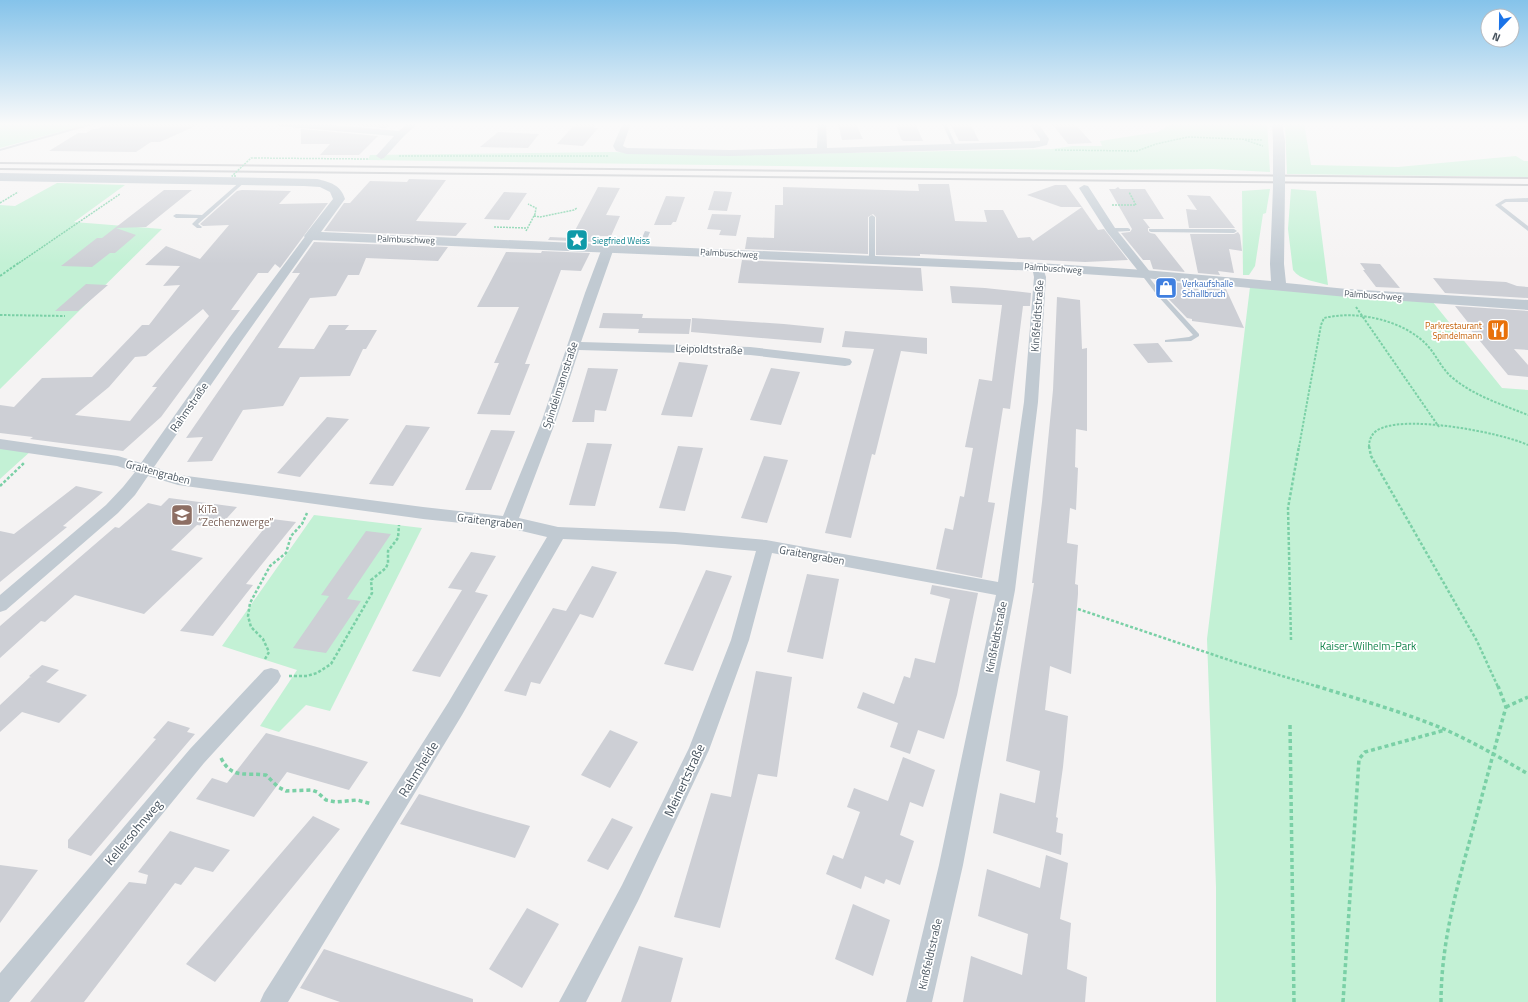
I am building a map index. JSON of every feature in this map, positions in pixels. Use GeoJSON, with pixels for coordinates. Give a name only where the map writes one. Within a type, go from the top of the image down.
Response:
{"type":"FeatureCollection","features":[{"type":"Feature","properties":{"kind":"street"},"geometry":{"type":"LineString","coordinates":[[1279,170],[1277,264],[1279,286]]}},
{"type":"Feature","properties":{"kind":"street"},"geometry":{"type":"LineString","coordinates":[[0,177],[140,179],[240,178]]}},
{"type":"Feature","properties":{"kind":"street","name":"Rahmstraße"},"geometry":{"type":"LineString","coordinates":[[0,605],[118,503],[146,470],[235,340],[339,199],[336,191],[327,186],[310,182],[240,178]]}},
{"type":"Feature","properties":{"kind":"street"},"geometry":{"type":"LineString","coordinates":[[1084,188],[1111,230],[1146,274]]}},
{"type":"Feature","properties":{"kind":"street","name":"Palmbuschweg"},"geometry":{"type":"LineString","coordinates":[[311,236],[1038,267],[1146,274],[1347,293],[1528,305]]}},
{"type":"Feature","properties":{"kind":"street","name":"Spindelmannstraße"},"geometry":{"type":"LineString","coordinates":[[509,522],[548,423],[591,293],[608,248]]}},
{"type":"Feature","properties":{"kind":"street","name":"Kinßfeldtstraße"},"geometry":{"type":"LineString","coordinates":[[919,1002],[951,865],[1006,590],[1031,402],[1040,277],[1038,267]]}},
{"type":"Feature","properties":{"kind":"street","name":"Leipoldtstraße"},"geometry":{"type":"LineString","coordinates":[[573,346],[750,351],[845,362]]}},
{"type":"Feature","properties":{"kind":"street","name":"Graitengraben"},"geometry":{"type":"LineString","coordinates":[[0,444],[118,461],[178,480],[407,511],[509,522],[558,533],[675,538],[766,546],[1006,590]]}},
{"type":"Feature","properties":{"kind":"street","name":"Rahmheide"},"geometry":{"type":"LineString","coordinates":[[273,1002],[455,709],[558,533]]}},
{"type":"Feature","properties":{"kind":"street","name":"Meinertstraße"},"geometry":{"type":"LineString","coordinates":[[572,1002],[630,892],[699,750],[740,640],[766,546]]}},
{"type":"Feature","properties":{"kind":"street","name":"Kellersohnweg"},"geometry":{"type":"LineString","coordinates":[[0,993],[197,756],[271,676]]}},
{"type":"Feature","properties":{"kind":"lane"},"geometry":{"type":"LineString","coordinates":[[199,227],[195,224],[240,178]]}},
{"type":"Feature","properties":{"kind":"lane"},"geometry":{"type":"LineString","coordinates":[[1528,200],[1505,201],[1498,205],[1528,229]]}},
{"type":"Feature","properties":{"kind":"lane"},"geometry":{"type":"LineString","coordinates":[[176,216],[203,217]]}},
{"type":"Feature","properties":{"kind":"lane"},"geometry":{"type":"LineString","coordinates":[[872,217],[872,259]]}},
{"type":"Feature","properties":{"kind":"lane"},"geometry":{"type":"LineString","coordinates":[[1111,230],[1128,230]]}},
{"type":"Feature","properties":{"kind":"lane"},"geometry":{"type":"LineString","coordinates":[[1152,230],[1234,231]]}},
{"type":"Feature","properties":{"kind":"lane"},"geometry":{"type":"LineString","coordinates":[[640,249],[647,232]]}},
{"type":"Feature","properties":{"kind":"lane"},"geometry":{"type":"LineString","coordinates":[[1146,274],[1159,294],[1197,335],[1191,339],[1167,341]]}},
{"type":"Feature","properties":{"kind":"path"},"geometry":{"type":"LineString","coordinates":[[239,170],[232,176],[240,178]]}},
{"type":"Feature","properties":{"kind":"path"},"geometry":{"type":"LineString","coordinates":[[0,276],[140,179]]}},
{"type":"Feature","properties":{"kind":"path"},"geometry":{"type":"LineString","coordinates":[[0,203],[20,190]]}},
{"type":"Feature","properties":{"kind":"path"},"geometry":{"type":"LineString","coordinates":[[1123,205],[1136,205],[1129,192]]}},
{"type":"Feature","properties":{"kind":"path"},"geometry":{"type":"LineString","coordinates":[[526,232],[534,216],[536,208],[528,204]]}},
{"type":"Feature","properties":{"kind":"path"},"geometry":{"type":"LineString","coordinates":[[534,216],[574,210],[577,208]]}},
{"type":"Feature","properties":{"kind":"path"},"geometry":{"type":"LineString","coordinates":[[494,227],[527,228]]}},
{"type":"Feature","properties":{"kind":"path"},"geometry":{"type":"LineString","coordinates":[[0,314],[65,316]]}},
{"type":"Feature","properties":{"kind":"path"},"geometry":{"type":"LineString","coordinates":[[1291,640],[1288,508],[1324,318],[1333,316],[1364,318],[1395,324],[1407,330],[1427,346],[1452,378],[1465,387],[1528,415]]}},
{"type":"Feature","properties":{"kind":"path"},"geometry":{"type":"LineString","coordinates":[[1364,318],[1439,427]]}},
{"type":"Feature","properties":{"kind":"path"},"geometry":{"type":"LineString","coordinates":[[1441,1002],[1440,980],[1444,948],[1459,879],[1506,707],[1493,674],[1477,641],[1371,456],[1367,446],[1368,440],[1371,436],[1382,428],[1401,425],[1439,427],[1493,434],[1528,445]]}},
{"type":"Feature","properties":{"kind":"path"},"geometry":{"type":"LineString","coordinates":[[0,486],[39,450]]}},
{"type":"Feature","properties":{"kind":"path"},"geometry":{"type":"LineString","coordinates":[[319,499],[304,518],[302,524],[291,536],[286,553],[270,566],[250,603],[248,616],[249,622],[251,627],[263,639],[267,646],[269,652],[265,660],[271,676],[307,676],[317,673],[331,664],[372,593],[371,580],[386,568],[388,563],[388,551],[398,538],[398,528],[407,511]]}},
{"type":"Feature","properties":{"kind":"path"},"geometry":{"type":"LineString","coordinates":[[1078,609],[1232,661],[1398,712],[1445,730],[1494,754],[1528,774]]}},
{"type":"Feature","properties":{"kind":"path"},"geometry":{"type":"LineString","coordinates":[[1506,707],[1528,697]]}},
{"type":"Feature","properties":{"kind":"path"},"geometry":{"type":"LineString","coordinates":[[1290,725],[1294,1002]]}},
{"type":"Feature","properties":{"kind":"path"},"geometry":{"type":"LineString","coordinates":[[1343,1002],[1359,759],[1365,752],[1445,730]]}},
{"type":"Feature","properties":{"kind":"path"},"geometry":{"type":"LineString","coordinates":[[212,739],[223,765],[235,774],[262,774],[266,775],[273,785],[285,790],[298,792],[314,790],[318,792],[320,797],[331,802],[359,800],[392,811]]}},
{"type":"Feature","properties":{"kind":"green space"},"geometry":{"type":"Polygon","coordinates":[[[1227,170],[1270,170],[1270,172],[1227,170]]]}},
{"type":"Feature","properties":{"kind":"green space"},"geometry":{"type":"Polygon","coordinates":[[[1287,170],[1528,170],[1528,177],[1287,174],[1287,170]]]}},
{"type":"Feature","properties":{"kind":"green space"},"geometry":{"type":"Polygon","coordinates":[[[57,183],[125,185],[74,222],[162,229],[0,389],[0,205],[15,206],[57,183]]]}},
{"type":"Feature","properties":{"kind":"green space"},"geometry":{"type":"Polygon","coordinates":[[[1270,189],[1266,213],[1263,214],[1255,266],[1249,275],[1243,275],[1242,191],[1270,189]]]}},
{"type":"Feature","properties":{"kind":"green space"},"geometry":{"type":"Polygon","coordinates":[[[1291,189],[1316,191],[1328,285],[1304,278],[1293,270],[1288,229],[1291,189]]]}},
{"type":"Feature","properties":{"kind":"green space","name":"Kaiser-Wilhelm-Park"},"geometry":{"type":"Polygon","coordinates":[[[1250,287],[1432,301],[1502,388],[1528,390],[1528,1002],[1216,1002],[1216,887],[1207,639],[1250,287]]]}},
{"type":"Feature","properties":{"kind":"green space"},"geometry":{"type":"Polygon","coordinates":[[[0,440],[32,450],[0,479],[0,440]]]}},
{"type":"Feature","properties":{"kind":"green space"},"geometry":{"type":"Polygon","coordinates":[[[314,515],[422,528],[330,711],[306,705],[279,732],[260,726],[297,670],[222,646],[314,515]]]}},
{"type":"Feature","properties":{"kind":"building"},"geometry":{"type":"Polygon","coordinates":[[[409,179],[446,180],[416,221],[467,223],[456,236],[324,231],[344,203],[350,203],[370,181],[407,182],[409,179]]]}},
{"type":"Feature","properties":{"kind":"building"},"geometry":{"type":"Polygon","coordinates":[[[918,184],[949,184],[955,221],[987,222],[984,210],[1003,210],[1018,238],[1030,237],[1033,241],[1082,207],[1098,230],[1104,229],[1128,260],[1085,262],[920,254],[920,256],[876,255],[876,217],[873,214],[868,217],[868,254],[745,249],[747,237],[774,238],[775,205],[783,205],[783,187],[919,191],[918,184]]]}},
{"type":"Feature","properties":{"kind":"building"},"geometry":{"type":"Polygon","coordinates":[[[1055,185],[1066,185],[1082,207],[1061,207],[1027,195],[1055,185]]]}},
{"type":"Feature","properties":{"kind":"building"},"geometry":{"type":"Polygon","coordinates":[[[598,187],[620,188],[606,215],[620,216],[611,236],[598,236],[595,242],[548,240],[550,237],[571,238],[598,187]]]}},
{"type":"Feature","properties":{"kind":"building"},"geometry":{"type":"Polygon","coordinates":[[[1118,187],[1120,189],[1145,189],[1164,219],[1143,219],[1150,228],[1148,228],[1148,231],[1155,234],[1185,272],[1153,269],[1150,260],[1143,260],[1121,233],[1130,232],[1132,229],[1109,189],[1115,189],[1118,187]]]}},
{"type":"Feature","properties":{"kind":"building"},"geometry":{"type":"Polygon","coordinates":[[[164,190],[192,190],[146,227],[116,228],[136,235],[115,253],[110,253],[92,267],[61,266],[97,238],[102,238],[164,190]]]}},
{"type":"Feature","properties":{"kind":"building"},"geometry":{"type":"Polygon","coordinates":[[[237,191],[291,191],[279,204],[328,203],[280,268],[275,264],[268,273],[258,273],[231,310],[240,310],[161,417],[123,451],[30,439],[33,437],[0,433],[0,405],[14,407],[42,378],[92,377],[142,325],[149,325],[180,285],[163,286],[180,266],[145,265],[166,246],[200,259],[229,225],[203,226],[200,224],[237,191]],[[203,309],[146,356],[135,357],[109,387],[75,415],[130,421],[157,387],[152,387],[209,316],[203,309]]]}},
{"type":"Feature","properties":{"kind":"building"},"geometry":{"type":"Polygon","coordinates":[[[714,191],[732,192],[727,211],[708,210],[714,191]]]}},
{"type":"Feature","properties":{"kind":"building"},"geometry":{"type":"Polygon","coordinates":[[[504,192],[527,193],[509,220],[484,219],[504,192]]]}},
{"type":"Feature","properties":{"kind":"building"},"geometry":{"type":"Polygon","coordinates":[[[1187,195],[1210,196],[1235,228],[1189,228],[1186,209],[1197,210],[1187,195]]]}},
{"type":"Feature","properties":{"kind":"building"},"geometry":{"type":"Polygon","coordinates":[[[666,196],[685,197],[676,222],[673,222],[671,225],[654,225],[666,196]]]}},
{"type":"Feature","properties":{"kind":"building"},"geometry":{"type":"Polygon","coordinates":[[[712,214],[741,215],[736,236],[719,235],[721,230],[707,229],[712,214]]]}},
{"type":"Feature","properties":{"kind":"building"},"geometry":{"type":"Polygon","coordinates":[[[1238,232],[1240,235],[1242,251],[1229,249],[1234,273],[1218,271],[1220,275],[1198,273],[1190,234],[1234,234],[1238,232]]]}},
{"type":"Feature","properties":{"kind":"building"},"geometry":{"type":"Polygon","coordinates":[[[314,242],[448,247],[438,261],[366,258],[359,275],[348,275],[336,296],[310,298],[278,348],[314,349],[329,325],[349,325],[345,330],[377,330],[366,349],[363,349],[350,376],[300,377],[283,406],[243,410],[212,461],[187,462],[203,437],[186,438],[300,273],[292,273],[314,242]]]}},
{"type":"Feature","properties":{"kind":"building"},"geometry":{"type":"Polygon","coordinates":[[[542,251],[590,253],[581,271],[561,270],[525,364],[530,364],[510,415],[477,414],[499,363],[494,363],[519,307],[477,307],[506,252],[541,253],[542,251]]]}},
{"type":"Feature","properties":{"kind":"building"},"geometry":{"type":"Polygon","coordinates":[[[742,260],[921,268],[923,291],[738,283],[742,260]]]}},
{"type":"Feature","properties":{"kind":"building"},"geometry":{"type":"Polygon","coordinates":[[[1360,263],[1380,264],[1400,288],[1376,287],[1363,270],[1365,270],[1360,263]]]}},
{"type":"Feature","properties":{"kind":"building"},"geometry":{"type":"Polygon","coordinates":[[[1433,278],[1506,282],[1517,286],[1528,287],[1528,298],[1445,293],[1433,278]]]}},
{"type":"Feature","properties":{"kind":"building"},"geometry":{"type":"Polygon","coordinates":[[[1157,281],[1194,284],[1202,294],[1200,285],[1225,287],[1244,328],[1192,321],[1192,319],[1187,318],[1162,292],[1157,281]]]}},
{"type":"Feature","properties":{"kind":"building"},"geometry":{"type":"Polygon","coordinates":[[[86,284],[108,285],[78,311],[55,311],[86,284]]]}},
{"type":"Feature","properties":{"kind":"building"},"geometry":{"type":"Polygon","coordinates":[[[950,286],[1031,293],[1030,306],[1023,306],[1010,409],[1003,408],[988,502],[995,503],[982,578],[936,569],[945,528],[953,530],[960,496],[964,497],[973,448],[965,447],[979,379],[992,381],[1002,305],[952,303],[950,286]]]}},
{"type":"Feature","properties":{"kind":"building"},"geometry":{"type":"Polygon","coordinates":[[[1057,297],[1080,300],[1082,349],[1087,348],[1087,431],[1076,429],[1075,467],[1078,468],[1076,510],[1070,508],[1067,543],[1078,545],[1075,584],[1078,585],[1078,594],[1071,674],[1050,666],[1045,710],[1068,716],[1056,817],[1058,818],[1056,832],[1063,834],[1061,855],[993,833],[1000,793],[1035,803],[1040,771],[1006,761],[1034,583],[1032,583],[1053,390],[1057,297]]]}},
{"type":"Feature","properties":{"kind":"building"},"geometry":{"type":"Polygon","coordinates":[[[1455,306],[1528,311],[1528,350],[1514,349],[1528,365],[1528,377],[1508,375],[1470,329],[1468,325],[1470,325],[1455,306]]]}},
{"type":"Feature","properties":{"kind":"building"},"geometry":{"type":"Polygon","coordinates":[[[603,313],[643,314],[642,318],[691,319],[689,334],[638,333],[639,329],[599,328],[603,313]]]}},
{"type":"Feature","properties":{"kind":"building"},"geometry":{"type":"Polygon","coordinates":[[[692,318],[824,328],[821,343],[691,332],[692,318]]]}},
{"type":"Feature","properties":{"kind":"building"},"geometry":{"type":"Polygon","coordinates":[[[845,331],[927,338],[927,354],[901,351],[875,455],[872,454],[851,538],[825,533],[874,349],[842,347],[845,331]]]}},
{"type":"Feature","properties":{"kind":"building"},"geometry":{"type":"Polygon","coordinates":[[[1158,343],[1173,362],[1148,363],[1133,344],[1158,343]]]}},
{"type":"Feature","properties":{"kind":"building"},"geometry":{"type":"Polygon","coordinates":[[[679,362],[708,365],[692,417],[661,415],[679,362]]]}},
{"type":"Feature","properties":{"kind":"building"},"geometry":{"type":"Polygon","coordinates":[[[588,368],[618,369],[606,411],[595,410],[594,422],[572,422],[588,368]]]}},
{"type":"Feature","properties":{"kind":"building"},"geometry":{"type":"Polygon","coordinates":[[[771,368],[800,372],[781,425],[750,420],[771,368]]]}},
{"type":"Feature","properties":{"kind":"building"},"geometry":{"type":"Polygon","coordinates":[[[327,417],[349,419],[300,477],[277,473],[327,417]]]}},
{"type":"Feature","properties":{"kind":"building"},"geometry":{"type":"Polygon","coordinates":[[[406,425],[430,427],[393,486],[369,484],[406,425]]]}},
{"type":"Feature","properties":{"kind":"building"},"geometry":{"type":"Polygon","coordinates":[[[491,430],[515,431],[491,490],[465,490],[491,430]]]}},
{"type":"Feature","properties":{"kind":"building"},"geometry":{"type":"Polygon","coordinates":[[[587,443],[612,444],[595,506],[569,505],[587,443]]]}},
{"type":"Feature","properties":{"kind":"building"},"geometry":{"type":"Polygon","coordinates":[[[678,446],[703,448],[685,511],[659,508],[678,446]]]}},
{"type":"Feature","properties":{"kind":"building"},"geometry":{"type":"Polygon","coordinates":[[[764,456],[788,460],[767,523],[741,518],[764,456]]]}},
{"type":"Feature","properties":{"kind":"building"},"geometry":{"type":"Polygon","coordinates":[[[76,486],[103,492],[63,526],[67,527],[0,582],[0,531],[14,534],[76,486]]]}},
{"type":"Feature","properties":{"kind":"building"},"geometry":{"type":"Polygon","coordinates":[[[169,498],[237,507],[218,528],[197,525],[171,550],[203,558],[144,614],[75,595],[45,622],[41,621],[0,658],[0,626],[115,527],[119,528],[148,503],[161,506],[169,498]]]}},
{"type":"Feature","properties":{"kind":"building"},"geometry":{"type":"Polygon","coordinates":[[[272,519],[296,522],[246,584],[253,585],[213,636],[180,631],[272,519]]]}},
{"type":"Feature","properties":{"kind":"building"},"geometry":{"type":"Polygon","coordinates":[[[366,531],[391,534],[347,599],[361,601],[326,653],[293,648],[329,596],[321,595],[366,531]]]}},
{"type":"Feature","properties":{"kind":"building"},"geometry":{"type":"Polygon","coordinates":[[[471,552],[496,556],[475,592],[488,595],[440,677],[412,671],[462,590],[448,588],[471,552]]]}},
{"type":"Feature","properties":{"kind":"building"},"geometry":{"type":"Polygon","coordinates":[[[592,566],[617,572],[593,618],[580,614],[540,684],[531,682],[526,696],[504,691],[553,608],[566,611],[592,566]]]}},
{"type":"Feature","properties":{"kind":"building"},"geometry":{"type":"Polygon","coordinates":[[[706,570],[732,576],[693,671],[664,664],[706,570]]]}},
{"type":"Feature","properties":{"kind":"building"},"geometry":{"type":"Polygon","coordinates":[[[807,574],[839,579],[823,659],[787,652],[807,574]]]}},
{"type":"Feature","properties":{"kind":"building"},"geometry":{"type":"Polygon","coordinates":[[[932,585],[978,593],[957,695],[944,739],[918,730],[910,754],[890,747],[898,723],[857,708],[863,692],[894,704],[904,676],[910,678],[915,658],[935,663],[950,599],[930,594],[932,585]]]}},
{"type":"Feature","properties":{"kind":"building"},"geometry":{"type":"Polygon","coordinates":[[[42,665],[59,670],[46,682],[87,695],[59,723],[22,712],[0,732],[0,705],[30,677],[32,678],[29,676],[42,665]]]}},
{"type":"Feature","properties":{"kind":"building"},"geometry":{"type":"Polygon","coordinates":[[[756,671],[792,677],[777,777],[758,774],[720,928],[674,917],[711,793],[731,797],[756,671]]]}},
{"type":"Feature","properties":{"kind":"building"},"geometry":{"type":"Polygon","coordinates":[[[168,721],[190,728],[187,732],[195,734],[91,856],[68,848],[68,840],[156,739],[153,738],[168,721]]]}},
{"type":"Feature","properties":{"kind":"building"},"geometry":{"type":"Polygon","coordinates":[[[610,730],[638,742],[610,788],[581,775],[610,730]]]}},
{"type":"Feature","properties":{"kind":"building"},"geometry":{"type":"Polygon","coordinates":[[[266,733],[368,762],[349,790],[287,772],[254,817],[196,799],[212,778],[227,783],[266,733]]]}},
{"type":"Feature","properties":{"kind":"building"},"geometry":{"type":"Polygon","coordinates":[[[903,757],[935,770],[923,807],[910,802],[900,835],[914,841],[900,885],[886,879],[884,884],[865,876],[861,889],[826,874],[833,855],[843,859],[860,812],[847,807],[854,788],[888,801],[903,757]]]}},
{"type":"Feature","properties":{"kind":"building"},"geometry":{"type":"Polygon","coordinates":[[[419,794],[530,826],[515,858],[400,824],[419,794]]]}},
{"type":"Feature","properties":{"kind":"building"},"geometry":{"type":"Polygon","coordinates":[[[313,816],[340,829],[215,982],[186,964],[313,816]]]}},
{"type":"Feature","properties":{"kind":"building"},"geometry":{"type":"Polygon","coordinates":[[[612,818],[633,827],[608,870],[587,861],[612,818]]]}},
{"type":"Feature","properties":{"kind":"building"},"geometry":{"type":"Polygon","coordinates":[[[170,831],[230,850],[213,872],[195,867],[181,885],[175,883],[84,1002],[30,1002],[129,882],[146,884],[148,875],[138,872],[170,831]]]}},
{"type":"Feature","properties":{"kind":"building"},"geometry":{"type":"Polygon","coordinates":[[[1046,855],[1068,863],[1060,919],[1071,923],[1067,969],[1087,977],[1085,1002],[963,1002],[971,956],[1022,975],[1028,934],[978,916],[987,869],[1040,888],[1046,855]]]}},
{"type":"Feature","properties":{"kind":"building"},"geometry":{"type":"Polygon","coordinates":[[[0,865],[38,870],[0,923],[0,865]]]}},
{"type":"Feature","properties":{"kind":"building"},"geometry":{"type":"Polygon","coordinates":[[[853,904],[890,920],[873,976],[835,959],[853,904]]]}},
{"type":"Feature","properties":{"kind":"building"},"geometry":{"type":"Polygon","coordinates":[[[527,908],[559,924],[522,988],[489,969],[527,908]]]}},
{"type":"Feature","properties":{"kind":"building"},"geometry":{"type":"Polygon","coordinates":[[[639,946],[683,958],[671,1002],[621,1002],[639,946]]]}},
{"type":"Feature","properties":{"kind":"building"},"geometry":{"type":"Polygon","coordinates":[[[324,949],[473,999],[473,1002],[340,1002],[300,988],[324,949]]]}},
{"type":"Feature","properties":{"kind":"railway"},"geometry":{"type":"LineString","coordinates":[[73,170],[1528,185]]}},
{"type":"Feature","properties":{"kind":"railway"},"geometry":{"type":"LineString","coordinates":[[689,170],[1528,178]]}},
{"type":"Feature","properties":{"kind":"place","name":"Siegfried Weiss"},"geometry":{"type":"Point","coordinates":[577,240]}},
{"type":"Feature","properties":{"kind":"place","name":"Verkaufshalle Schallbruch"},"geometry":{"type":"Point","coordinates":[1166,288]}},
{"type":"Feature","properties":{"kind":"place","name":"Parkrestaurant Spindelmann"},"geometry":{"type":"Point","coordinates":[1498,330]}},
{"type":"Feature","properties":{"kind":"place","name":"KiTa “Zechenzwerge”"},"geometry":{"type":"Point","coordinates":[182,515]}}]}
